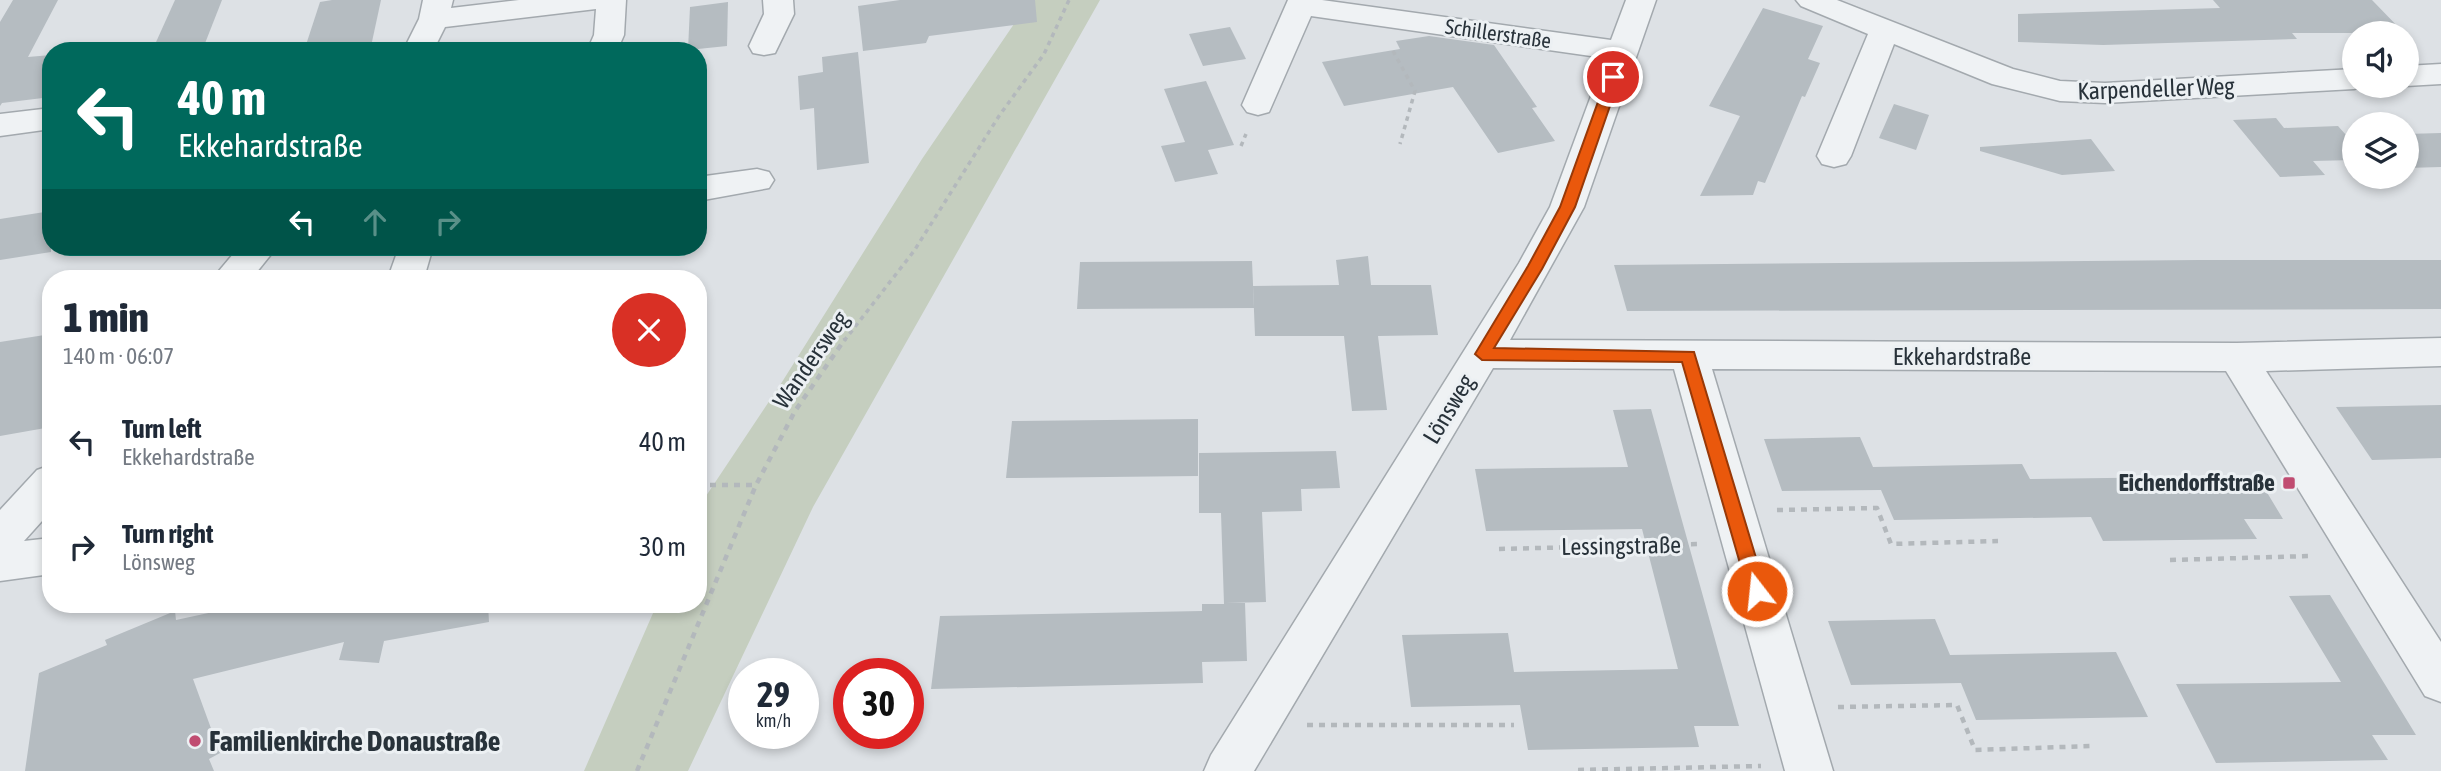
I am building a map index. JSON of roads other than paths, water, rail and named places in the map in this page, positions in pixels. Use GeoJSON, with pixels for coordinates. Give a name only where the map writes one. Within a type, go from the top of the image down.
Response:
{"type":"FeatureCollection","features":[{"type":"Feature","properties":{"kind":"street"},"geometry":{"type":"LineString","coordinates":[[422,42],[436,10],[595,0]]}},
{"type":"Feature","properties":{"kind":"street"},"geometry":{"type":"LineString","coordinates":[[606,42],[609,35],[611,0]]}},
{"type":"Feature","properties":{"kind":"street"},"geometry":{"type":"LineString","coordinates":[[764,46],[779,14],[778,0]]}},
{"type":"Feature","properties":{"kind":"street","name":"Lönsweg"},"geometry":{"type":"LineString","coordinates":[[1228,771],[1534,269],[1567,207],[1641,0]]}},
{"type":"Feature","properties":{"kind":"street","name":"Karpendeller Weg"},"geometry":{"type":"LineString","coordinates":[[1811,0],[2003,77],[2073,93],[2342,80]]}},
{"type":"Feature","properties":{"kind":"street","name":"Schillerstraße"},"geometry":{"type":"LineString","coordinates":[[1258,105],[1302,3],[1374,16],[1622,51]]}},
{"type":"Feature","properties":{"kind":"street"},"geometry":{"type":"LineString","coordinates":[[1834,156],[1885,29]]}},
{"type":"Feature","properties":{"kind":"street"},"geometry":{"type":"LineString","coordinates":[[2419,75],[2441,74]]}},
{"type":"Feature","properties":{"kind":"street"},"geometry":{"type":"LineString","coordinates":[[0,125],[42,119]]}},
{"type":"Feature","properties":{"kind":"street"},"geometry":{"type":"LineString","coordinates":[[707,188],[757,180]]}},
{"type":"Feature","properties":{"kind":"street"},"geometry":{"type":"LineString","coordinates":[[240,270],[256,256]]}},
{"type":"Feature","properties":{"kind":"street","name":"Ekkehardstraße"},"geometry":{"type":"LineString","coordinates":[[1482,354],[2237,357],[2441,352]]}},
{"type":"Feature","properties":{"kind":"street"},"geometry":{"type":"LineString","coordinates":[[1689,356],[1808,768]]}},
{"type":"Feature","properties":{"kind":"street"},"geometry":{"type":"LineString","coordinates":[[2237,357],[2441,681]]}},
{"type":"Feature","properties":{"kind":"street"},"geometry":{"type":"LineString","coordinates":[[0,539],[42,492]]}},
{"type":"Feature","properties":{"kind":"street"},"geometry":{"type":"LineString","coordinates":[[0,563],[42,557]]}},
{"type":"Feature","properties":{"kind":"place","name":"Eichendorffstraße"},"geometry":{"type":"Point","coordinates":[2289,483]}},
{"type":"Feature","properties":{"kind":"place","name":"Familienkirche Donaustraße"},"geometry":{"type":"Point","coordinates":[195,741]}}]}
